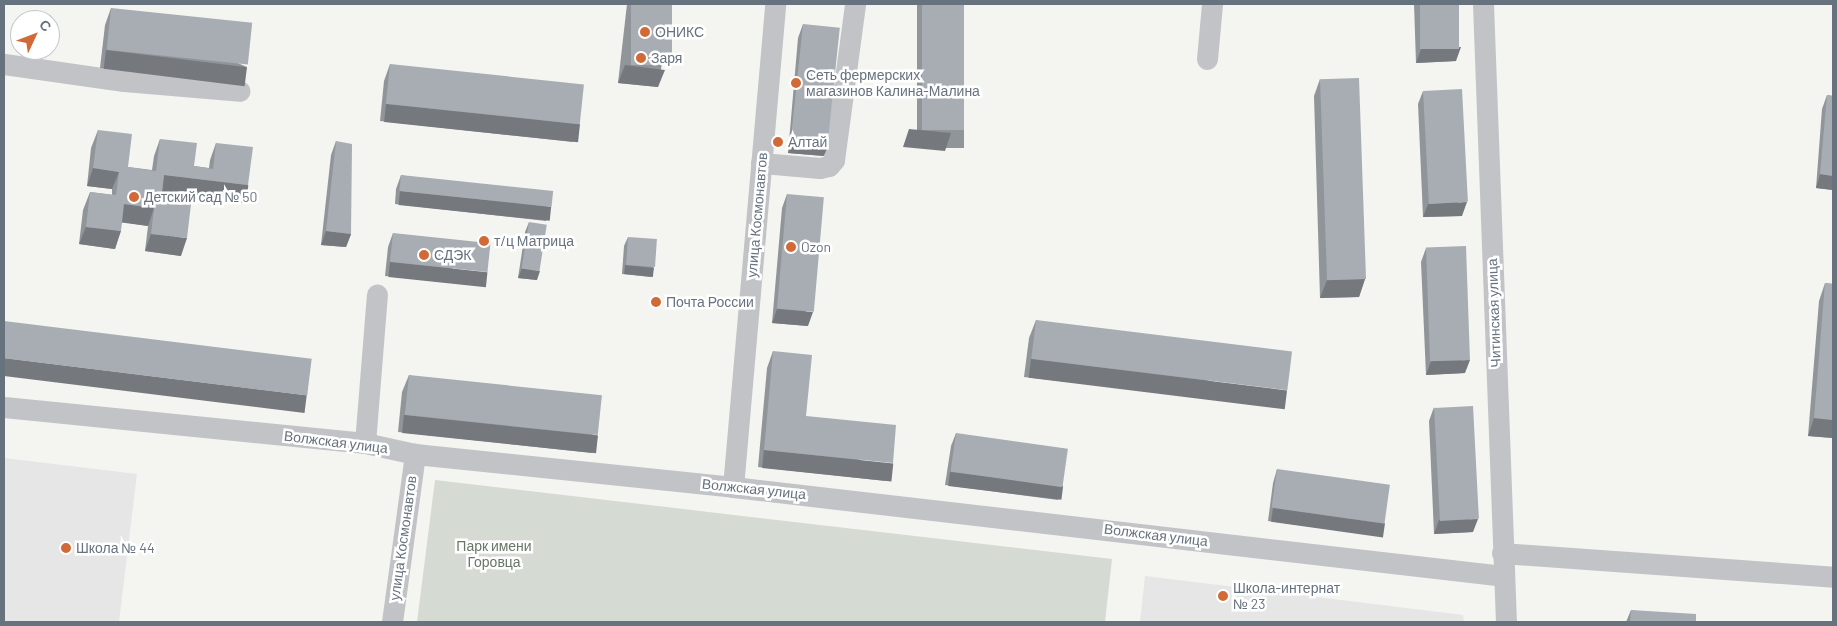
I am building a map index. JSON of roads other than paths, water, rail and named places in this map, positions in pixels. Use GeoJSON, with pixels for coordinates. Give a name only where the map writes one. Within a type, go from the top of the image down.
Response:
{"type":"FeatureCollection","features":[{"type":"Feature","properties":{"kind":"street","name":"улица Космонавтов"},"geometry":{"type":"LineString","coordinates":[[733,487],[775,4]]}},
{"type":"Feature","properties":{"kind":"street"},"geometry":{"type":"LineString","coordinates":[[761,163],[820,168],[829,166],[834,160],[855,4]]}},
{"type":"Feature","properties":{"kind":"street"},"geometry":{"type":"LineString","coordinates":[[1207,59],[1212,4]]}},
{"type":"Feature","properties":{"kind":"street","name":"Читинская улица"},"geometry":{"type":"LineString","coordinates":[[1483,4],[1506,622]]}},
{"type":"Feature","properties":{"kind":"street"},"geometry":{"type":"LineString","coordinates":[[4,64],[124,81],[240,91]]}},
{"type":"Feature","properties":{"kind":"street"},"geometry":{"type":"LineString","coordinates":[[365,443],[377,294]]}},
{"type":"Feature","properties":{"kind":"street","name":"Волжская улица"},"geometry":{"type":"LineString","coordinates":[[4,407],[365,443],[414,454],[733,487],[1503,576]]}},
{"type":"Feature","properties":{"kind":"street","name":"улица Космонавтов"},"geometry":{"type":"LineString","coordinates":[[392,622],[414,454]]}},
{"type":"Feature","properties":{"kind":"street"},"geometry":{"type":"LineString","coordinates":[[1502,553],[1833,577]]}},
{"type":"Feature","properties":{"kind":"place","name":"ОНИКС"},"geometry":{"type":"Point","coordinates":[645,32]}},
{"type":"Feature","properties":{"kind":"place","name":"Заря"},"geometry":{"type":"Point","coordinates":[641,58]}},
{"type":"Feature","properties":{"kind":"place","name":"Сеть фермерских магазинов Калина-Малина"},"geometry":{"type":"Point","coordinates":[796,83]}},
{"type":"Feature","properties":{"kind":"place","name":"Алтай"},"geometry":{"type":"Point","coordinates":[778,142]}},
{"type":"Feature","properties":{"kind":"place","name":"Детский сад № 50"},"geometry":{"type":"Point","coordinates":[134,197]}},
{"type":"Feature","properties":{"kind":"place","name":"т/ц Матрица"},"geometry":{"type":"Point","coordinates":[484,241]}},
{"type":"Feature","properties":{"kind":"place","name":"Ozon"},"geometry":{"type":"Point","coordinates":[791,247]}},
{"type":"Feature","properties":{"kind":"place","name":"СДЭК"},"geometry":{"type":"Point","coordinates":[424,255]}},
{"type":"Feature","properties":{"kind":"place","name":"Почта России"},"geometry":{"type":"Point","coordinates":[656,302]}},
{"type":"Feature","properties":{"kind":"place","name":"Школа № 44"},"geometry":{"type":"Point","coordinates":[66,548]}},
{"type":"Feature","properties":{"kind":"place","name":"Школа-интернат № 23"},"geometry":{"type":"Point","coordinates":[1223,596]}},
{"type":"Feature","properties":{"kind":"park label","name":"Парк имени Горовца"},"geometry":{"type":"Point","coordinates":[494,554]}}]}
